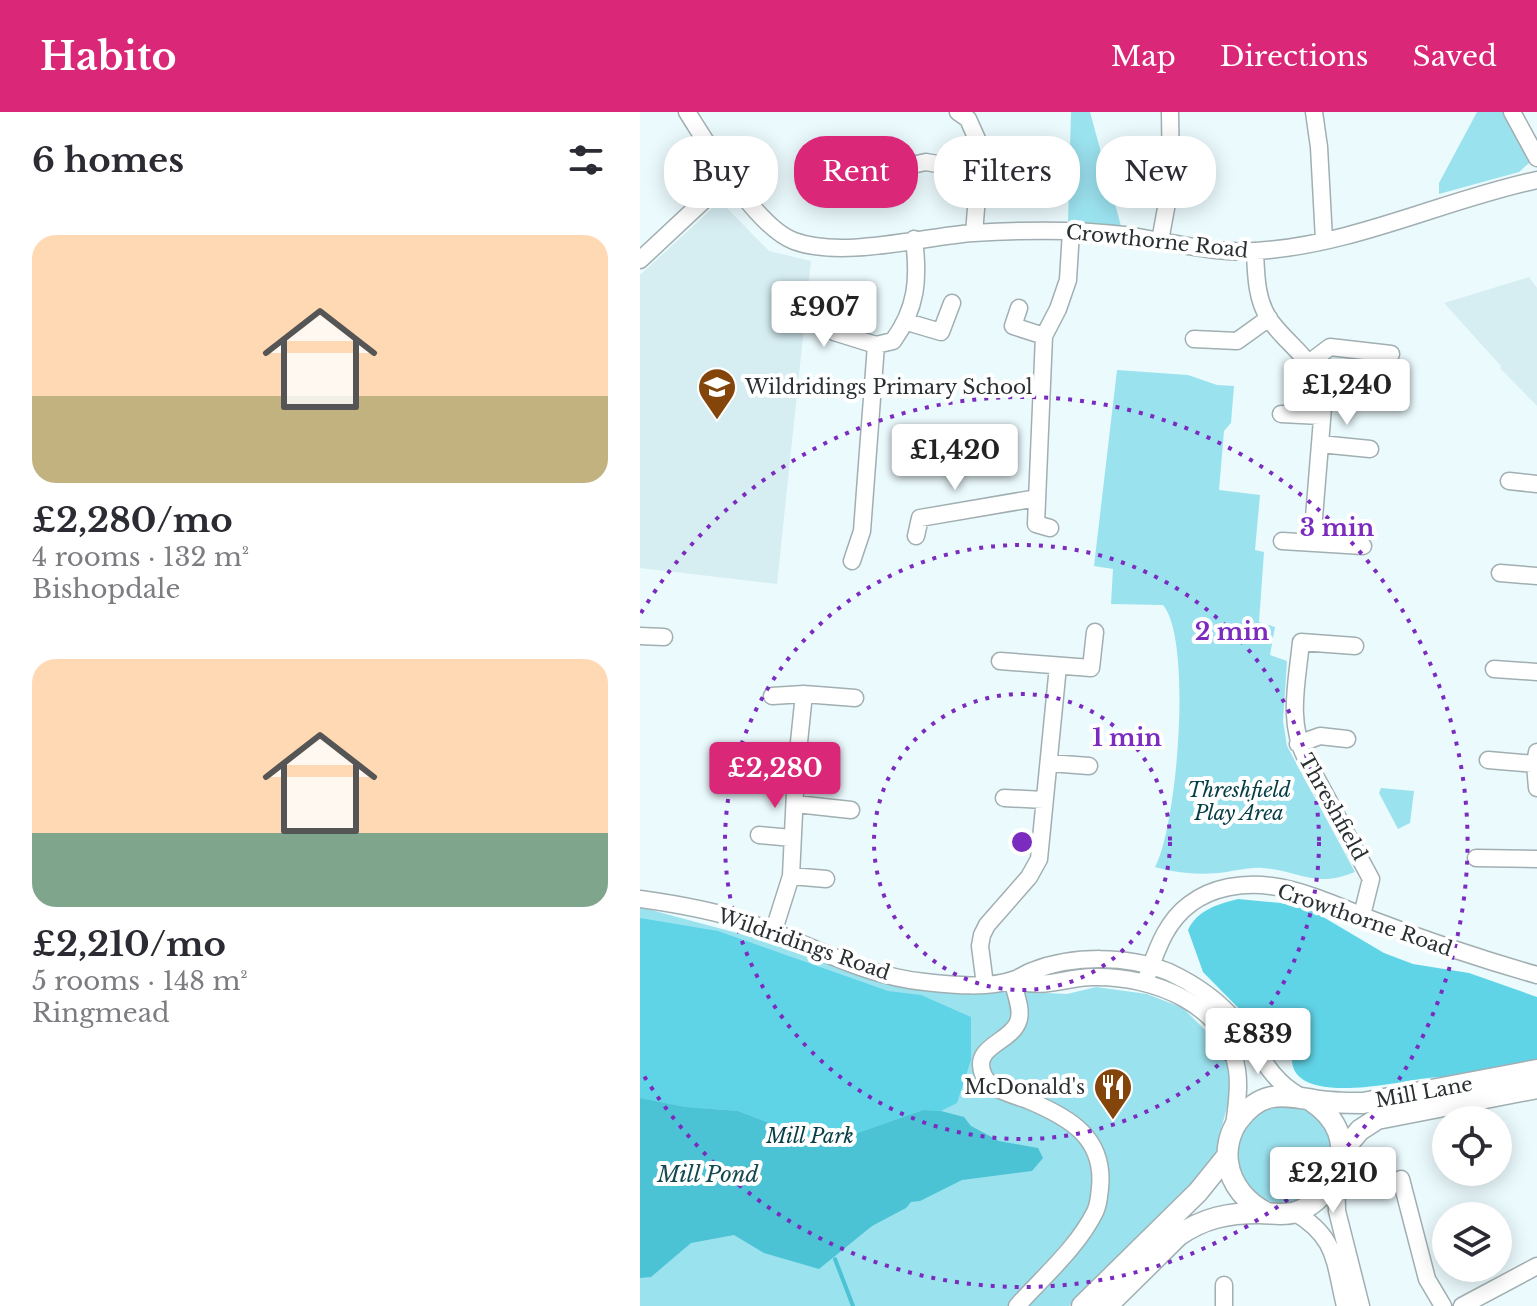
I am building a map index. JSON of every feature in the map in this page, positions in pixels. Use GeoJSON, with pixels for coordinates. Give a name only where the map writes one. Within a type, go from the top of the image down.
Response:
{"type":"FeatureCollection","features":[{"type":"Feature","properties":{"kind":"main road","name":"Mill Lane"},"geometry":{"type":"LineString","coordinates":[[1234,1128],[1256,1102],[1276,1096],[1363,1103],[1537,1070]]}},
{"type":"Feature","properties":{"kind":"main road","name":"Mill Lane"},"geometry":{"type":"LineString","coordinates":[[1294,1212],[1321,1196],[1336,1171],[1342,1151],[1360,1130],[1377,1119],[1537,1088]]}},
{"type":"Feature","properties":{"kind":"main road"},"geometry":{"type":"LineString","coordinates":[[1304,1098],[1326,1113],[1335,1125],[1342,1151]]}},
{"type":"Feature","properties":{"kind":"main road"},"geometry":{"type":"LineString","coordinates":[[1234,1128],[1227,1156],[1230,1172],[1238,1188],[1253,1205],[1267,1213]]}},
{"type":"Feature","properties":{"kind":"main road"},"geometry":{"type":"LineString","coordinates":[[1082,1306],[1198,1192],[1227,1156]]}},
{"type":"Feature","properties":{"kind":"main road"},"geometry":{"type":"LineString","coordinates":[[1107,1306],[1191,1227],[1222,1216],[1294,1212]]}},
{"type":"Feature","properties":{"kind":"street","name":"Crowthorne Road"},"geometry":{"type":"LineString","coordinates":[[687,112],[703,136]]}},
{"type":"Feature","properties":{"kind":"street"},"geometry":{"type":"LineString","coordinates":[[958,112],[968,119],[976,136]]}},
{"type":"Feature","properties":{"kind":"street"},"geometry":{"type":"LineString","coordinates":[[1160,241],[1171,181],[1170,112]]}},
{"type":"Feature","properties":{"kind":"street"},"geometry":{"type":"LineString","coordinates":[[1314,112],[1324,240]]}},
{"type":"Feature","properties":{"kind":"street"},"geometry":{"type":"LineString","coordinates":[[1512,112],[1537,158]]}},
{"type":"Feature","properties":{"kind":"street","name":"Crowthorne Road"},"geometry":{"type":"LineString","coordinates":[[756,208],[770,226],[792,240],[831,248],[974,233],[1071,231],[1255,251],[1324,240],[1413,217],[1495,189],[1537,180]]}},
{"type":"Feature","properties":{"kind":"street"},"geometry":{"type":"LineString","coordinates":[[640,260],[696,208]]}},
{"type":"Feature","properties":{"kind":"street"},"geometry":{"type":"LineString","coordinates":[[974,233],[976,208]]}},
{"type":"Feature","properties":{"kind":"street"},"geometry":{"type":"LineString","coordinates":[[1050,528],[1036,524],[1044,336],[1068,280],[1071,231]]}},
{"type":"Feature","properties":{"kind":"street"},"geometry":{"type":"LineString","coordinates":[[841,311],[834,332],[876,345],[893,341],[907,322],[918,281],[914,239]]}},
{"type":"Feature","properties":{"kind":"street"},"geometry":{"type":"LineString","coordinates":[[1255,251],[1258,294],[1269,318],[1310,362],[1320,379],[1324,395],[1312,542]]}},
{"type":"Feature","properties":{"kind":"street"},"geometry":{"type":"LineString","coordinates":[[907,322],[941,332],[952,303]]}},
{"type":"Feature","properties":{"kind":"street"},"geometry":{"type":"LineString","coordinates":[[1019,308],[1013,326],[1044,336]]}},
{"type":"Feature","properties":{"kind":"street"},"geometry":{"type":"LineString","coordinates":[[1194,339],[1237,341],[1269,318]]}},
{"type":"Feature","properties":{"kind":"street"},"geometry":{"type":"LineString","coordinates":[[852,561],[862,531],[876,345]]}},
{"type":"Feature","properties":{"kind":"street"},"geometry":{"type":"LineString","coordinates":[[1310,362],[1330,347],[1391,354]]}},
{"type":"Feature","properties":{"kind":"street"},"geometry":{"type":"LineString","coordinates":[[1281,414],[1321,416]]}},
{"type":"Feature","properties":{"kind":"street"},"geometry":{"type":"LineString","coordinates":[[1320,444],[1370,449]]}},
{"type":"Feature","properties":{"kind":"street"},"geometry":{"type":"LineString","coordinates":[[1509,481],[1537,484]]}},
{"type":"Feature","properties":{"kind":"street"},"geometry":{"type":"LineString","coordinates":[[916,536],[920,518],[1037,498]]}},
{"type":"Feature","properties":{"kind":"street"},"geometry":{"type":"LineString","coordinates":[[1282,541],[1363,546]]}},
{"type":"Feature","properties":{"kind":"street"},"geometry":{"type":"LineString","coordinates":[[1500,573],[1537,576]]}},
{"type":"Feature","properties":{"kind":"street"},"geometry":{"type":"LineString","coordinates":[[1000,661],[1091,668],[1095,632]]}},
{"type":"Feature","properties":{"kind":"street"},"geometry":{"type":"LineString","coordinates":[[640,636],[664,637]]}},
{"type":"Feature","properties":{"kind":"street","name":"Threshfield"},"geometry":{"type":"LineString","coordinates":[[1355,646],[1301,642],[1293,721],[1298,744],[1371,879],[1362,915]]}},
{"type":"Feature","properties":{"kind":"street"},"geometry":{"type":"LineString","coordinates":[[985,985],[980,946],[982,935],[987,925],[1029,877],[1039,859],[1058,666]]}},
{"type":"Feature","properties":{"kind":"street"},"geometry":{"type":"LineString","coordinates":[[1494,669],[1537,672]]}},
{"type":"Feature","properties":{"kind":"street"},"geometry":{"type":"LineString","coordinates":[[772,696],[804,694],[855,698]]}},
{"type":"Feature","properties":{"kind":"street"},"geometry":{"type":"LineString","coordinates":[[773,933],[791,876],[796,771],[804,694]]}},
{"type":"Feature","properties":{"kind":"street","name":"Threshfield"},"geometry":{"type":"LineString","coordinates":[[1298,744],[1320,736],[1347,739]]}},
{"type":"Feature","properties":{"kind":"street"},"geometry":{"type":"LineString","coordinates":[[1488,760],[1536,758],[1537,788]]}},
{"type":"Feature","properties":{"kind":"street"},"geometry":{"type":"LineString","coordinates":[[1049,763],[1089,766]]}},
{"type":"Feature","properties":{"kind":"street"},"geometry":{"type":"LineString","coordinates":[[751,767],[796,771]]}},
{"type":"Feature","properties":{"kind":"street"},"geometry":{"type":"LineString","coordinates":[[1004,798],[1044,800]]}},
{"type":"Feature","properties":{"kind":"street"},"geometry":{"type":"LineString","coordinates":[[796,804],[851,810]]}},
{"type":"Feature","properties":{"kind":"street"},"geometry":{"type":"LineString","coordinates":[[759,835],[792,838]]}},
{"type":"Feature","properties":{"kind":"street"},"geometry":{"type":"LineString","coordinates":[[1476,858],[1537,859]]}},
{"type":"Feature","properties":{"kind":"street"},"geometry":{"type":"LineString","coordinates":[[791,876],[826,879]]}},
{"type":"Feature","properties":{"kind":"street","name":"Crowthorne Road"},"geometry":{"type":"LineString","coordinates":[[1148,974],[1160,942],[1181,911],[1193,901],[1232,887],[1274,886],[1362,915],[1467,956],[1537,975]]}},
{"type":"Feature","properties":{"kind":"street","name":"Wildridings Road"},"geometry":{"type":"LineString","coordinates":[[640,899],[712,912],[853,964],[925,982],[985,985],[1014,980],[1031,971],[1086,960],[1121,960],[1188,1001],[1209,1018],[1224,1036],[1237,1071],[1234,1128]]}},
{"type":"Feature","properties":{"kind":"street","name":"Wildridings Road"},"geometry":{"type":"LineString","coordinates":[[1148,974],[1192,984],[1217,1002],[1246,1035],[1275,1080],[1304,1098]]}},
{"type":"Feature","properties":{"kind":"street"},"geometry":{"type":"LineString","coordinates":[[1014,980],[1018,1021],[1013,1029],[986,1050],[982,1058],[982,1072],[992,1084],[1057,1112],[1077,1128],[1094,1146],[1100,1162],[1101,1178],[1097,1209],[1087,1225],[1064,1257],[1017,1306]]}},
{"type":"Feature","properties":{"kind":"street"},"geometry":{"type":"LineString","coordinates":[[1336,1171],[1337,1211],[1361,1306]]}},
{"type":"Feature","properties":{"kind":"street"},"geometry":{"type":"LineString","coordinates":[[1401,1179],[1427,1279],[1443,1306]]}},
{"type":"Feature","properties":{"kind":"street"},"geometry":{"type":"LineString","coordinates":[[1294,1212],[1327,1239],[1345,1306]]}},
{"type":"Feature","properties":{"kind":"street"},"geometry":{"type":"LineString","coordinates":[[1462,1306],[1537,1266]]}},
{"type":"Feature","properties":{"kind":"street"},"geometry":{"type":"LineString","coordinates":[[1224,1285],[1224,1306]]}},
{"type":"Feature","properties":{"kind":"shaded area","name":"Wildridings Primary School"},"geometry":{"type":"Polygon","coordinates":[[[713,208],[727,208],[769,251],[811,261],[777,584],[640,568],[640,275],[713,208]]]}},
{"type":"Feature","properties":{"kind":"shaded area"},"geometry":{"type":"Polygon","coordinates":[[[1529,277],[1537,288],[1537,406],[1444,303],[1529,277]]]}},
{"type":"Feature","properties":{"kind":"green space"},"geometry":{"type":"Polygon","coordinates":[[[1071,112],[1090,112],[1097,136],[1096,208],[1116,208],[1121,226],[1068,222],[1068,208],[1080,208],[1080,136],[1070,136],[1071,112]]]}},
{"type":"Feature","properties":{"kind":"green space"},"geometry":{"type":"Polygon","coordinates":[[[1477,112],[1507,112],[1530,162],[1519,172],[1439,194],[1439,183],[1477,112]]]}},
{"type":"Feature","properties":{"kind":"green space","name":"Threshfield Play Area"},"geometry":{"type":"Polygon","coordinates":[[[1117,370],[1188,375],[1217,385],[1234,386],[1231,423],[1224,431],[1219,490],[1260,495],[1255,550],[1264,552],[1259,622],[1275,627],[1270,655],[1287,661],[1283,721],[1287,746],[1355,872],[1317,879],[1262,868],[1202,874],[1155,867],[1170,815],[1175,776],[1178,655],[1172,625],[1163,605],[1111,604],[1113,569],[1094,566],[1117,370]]]}},
{"type":"Feature","properties":{"kind":"green space"},"geometry":{"type":"Polygon","coordinates":[[[1381,788],[1414,791],[1410,823],[1398,829],[1379,793],[1381,788]]]}},
{"type":"Feature","properties":{"kind":"green space"},"geometry":{"type":"Polygon","coordinates":[[[1238,899],[1281,903],[1313,911],[1384,953],[1413,964],[1469,973],[1537,997],[1537,1060],[1473,1074],[1363,1087],[1318,1086],[1302,1079],[1293,1066],[1294,1046],[1281,1034],[1258,1028],[1203,972],[1188,930],[1203,913],[1238,899]]]}},
{"type":"Feature","properties":{"kind":"green space","name":"Mill Park"},"geometry":{"type":"Polygon","coordinates":[[[640,907],[771,942],[889,985],[1067,994],[1096,987],[1147,994],[1183,1008],[1223,1048],[1230,1068],[1232,1090],[1215,1164],[1069,1306],[640,1306],[640,907]]]}},
{"type":"Feature","properties":{"kind":"green space"},"geometry":{"type":"Polygon","coordinates":[[[640,918],[718,931],[888,991],[921,995],[971,1017],[971,1060],[957,1103],[941,1111],[923,1110],[846,1137],[814,1140],[738,1111],[686,1107],[640,1098],[640,918]]]}},
{"type":"Feature","properties":{"kind":"green space"},"geometry":{"type":"Polygon","coordinates":[[[1284,1103],[1308,1111],[1321,1120],[1331,1143],[1329,1164],[1320,1183],[1305,1197],[1289,1203],[1273,1202],[1259,1196],[1247,1185],[1239,1170],[1237,1153],[1241,1134],[1254,1112],[1284,1103]]]}},
{"type":"Feature","properties":{"kind":"water","name":"Mill Pond"},"geometry":{"type":"Polygon","coordinates":[[[640,1098],[686,1107],[738,1111],[814,1140],[846,1137],[923,1110],[941,1111],[964,1117],[971,1126],[999,1141],[1038,1148],[1043,1158],[1032,1171],[962,1180],[920,1201],[911,1202],[906,1208],[872,1226],[819,1269],[764,1253],[734,1235],[691,1243],[651,1277],[640,1278],[640,1098]]]}},
{"type":"Feature","properties":{"kind":"waterway"},"geometry":{"type":"LineString","coordinates":[[835,1259],[853,1306]]}},
{"type":"Feature","properties":{"kind":"place","name":"Wildridings Primary School"},"geometry":{"type":"Point","coordinates":[717,421]}},
{"type":"Feature","properties":{"kind":"place","name":"McDonald's"},"geometry":{"type":"Point","coordinates":[1113,1121]}}]}
